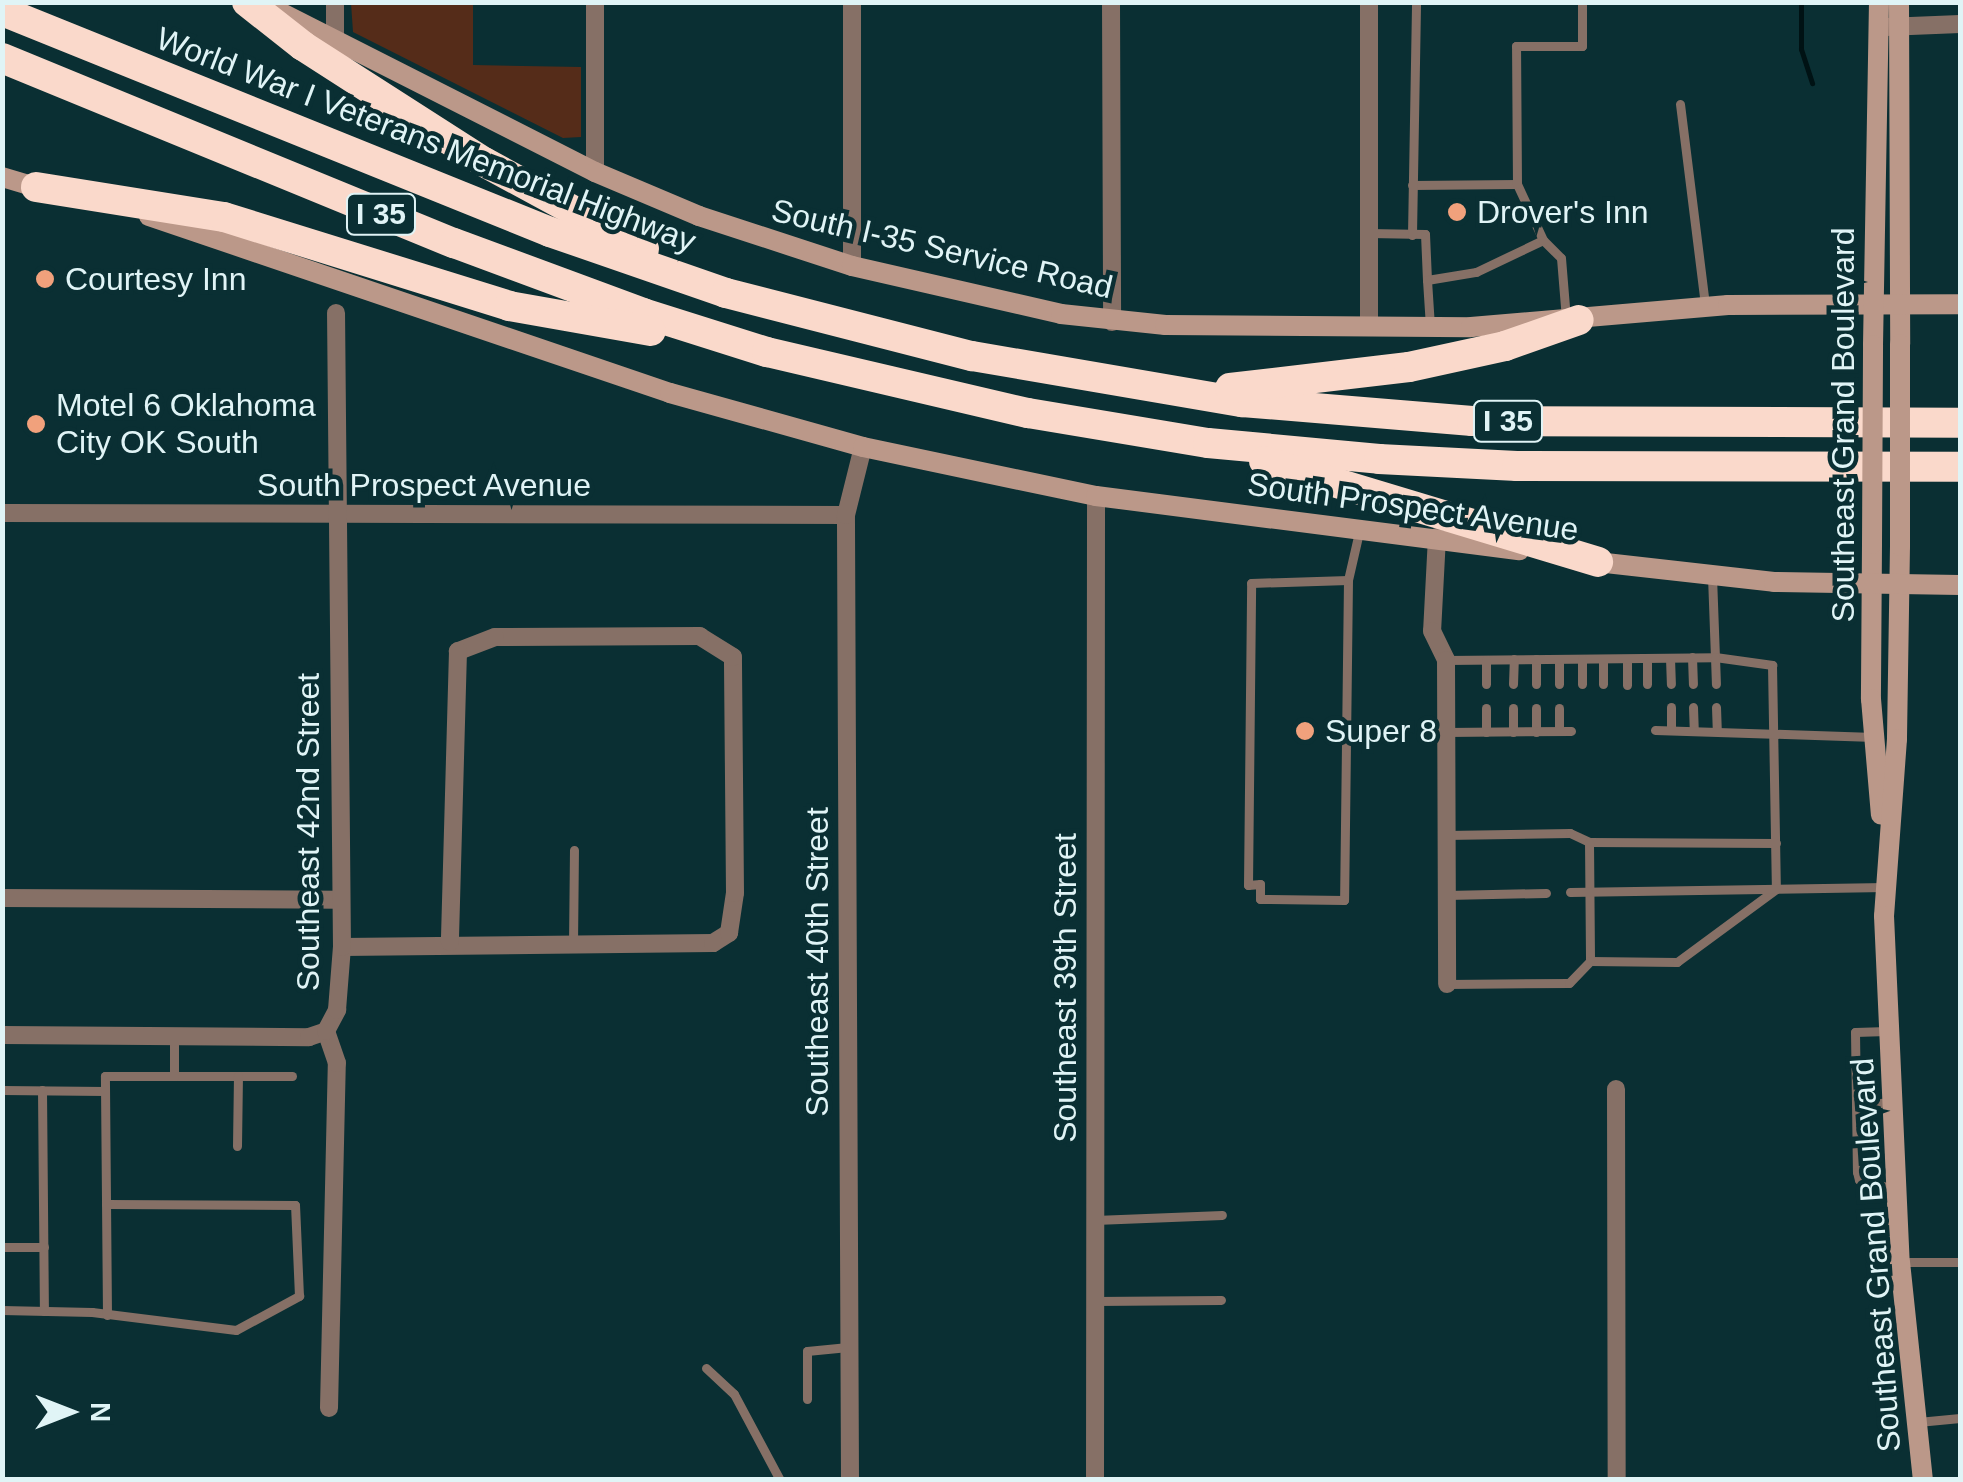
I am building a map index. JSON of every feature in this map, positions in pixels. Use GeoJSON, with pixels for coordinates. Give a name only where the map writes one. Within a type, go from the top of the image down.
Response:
{"type":"FeatureCollection","features":[{"type":"Feature","properties":{"kind":"highway"},"geometry":{"type":"LineString","coordinates":[[246,2],[484,162],[726,292]]}},
{"type":"Feature","properties":{"kind":"highway","name":"World War I Veterans Memorial Highway"},"geometry":{"type":"LineString","coordinates":[[2,11],[550,232],[726,292],[972,356],[1184,393],[1472,421],[1960,423]]}},
{"type":"Feature","properties":{"kind":"highway","name":"I 35"},"geometry":{"type":"LineString","coordinates":[[2,58],[454,244],[767,352],[1028,413],[1208,443],[1517,466],[1960,467]]}},
{"type":"Feature","properties":{"kind":"highway"},"geometry":{"type":"LineString","coordinates":[[36,188],[224,217],[510,306],[767,352]]}},
{"type":"Feature","properties":{"kind":"highway"},"geometry":{"type":"LineString","coordinates":[[1184,393],[1409,367],[1505,346],[1572,320]]}},
{"type":"Feature","properties":{"kind":"highway"},"geometry":{"type":"LineString","coordinates":[[1208,443],[1598,562]]}},
{"type":"Feature","properties":{"kind":"main road","name":"South I-35 Service Road"},"geometry":{"type":"LineString","coordinates":[[262,2],[595,172],[700,216],[852,266],[1112,322],[1430,327],[1705,308],[1872,302],[1960,304]]}},
{"type":"Feature","properties":{"kind":"main road","name":"Southeast Grand Boulevard"},"geometry":{"type":"LineString","coordinates":[[1879,2],[1888,26],[1900,302],[1897,739],[1885,887],[1900,1262],[1924,1480]]}},
{"type":"Feature","properties":{"kind":"main road","name":"Southeast Grand Boulevard"},"geometry":{"type":"LineString","coordinates":[[1886,847],[1874,737],[1872,302],[1888,26],[1898,2]]}},
{"type":"Feature","properties":{"kind":"main road"},"geometry":{"type":"LineString","coordinates":[[2,177],[171,223],[670,393],[863,446]]}},
{"type":"Feature","properties":{"kind":"main road","name":"South Prospect Avenue"},"geometry":{"type":"LineString","coordinates":[[863,446],[1096,496],[1437,537],[1598,562],[1712,576],[1872,586],[1960,586]]}},
{"type":"Feature","properties":{"kind":"street"},"geometry":{"type":"LineString","coordinates":[[335,2],[335,40]]}},
{"type":"Feature","properties":{"kind":"street"},"geometry":{"type":"LineString","coordinates":[[595,2],[595,172]]}},
{"type":"Feature","properties":{"kind":"street"},"geometry":{"type":"LineString","coordinates":[[852,2],[852,266]]}},
{"type":"Feature","properties":{"kind":"street"},"geometry":{"type":"LineString","coordinates":[[1111,2],[1112,322]]}},
{"type":"Feature","properties":{"kind":"street"},"geometry":{"type":"LineString","coordinates":[[1369,2],[1370,327]]}},
{"type":"Feature","properties":{"kind":"street"},"geometry":{"type":"LineString","coordinates":[[1888,26],[1960,24]]}},
{"type":"Feature","properties":{"kind":"street","name":"Southeast 42nd Street"},"geometry":{"type":"LineString","coordinates":[[329,1408],[337,1064],[326,1030],[337,1010],[342,947],[336,313]]}},
{"type":"Feature","properties":{"kind":"street","name":"Southeast 40th Street"},"geometry":{"type":"LineString","coordinates":[[850,1480],[846,514],[863,446]]}},
{"type":"Feature","properties":{"kind":"street","name":"Southeast 39th Street"},"geometry":{"type":"LineString","coordinates":[[1094,1480],[1096,496]]}},
{"type":"Feature","properties":{"kind":"street","name":"South Prospect Avenue"},"geometry":{"type":"LineString","coordinates":[[2,512],[338,516],[846,514]]}},
{"type":"Feature","properties":{"kind":"street"},"geometry":{"type":"LineString","coordinates":[[1437,537],[1432,631],[1446,660],[1447,984]]}},
{"type":"Feature","properties":{"kind":"street"},"geometry":{"type":"LineString","coordinates":[[342,947],[450,942],[712,943],[728,933],[734,893],[732,657],[700,636],[496,637],[458,651],[450,942]]}},
{"type":"Feature","properties":{"kind":"street"},"geometry":{"type":"LineString","coordinates":[[2,898],[340,900]]}},
{"type":"Feature","properties":{"kind":"street"},"geometry":{"type":"LineString","coordinates":[[2,1034],[309,1037],[326,1030]]}},
{"type":"Feature","properties":{"kind":"street"},"geometry":{"type":"LineString","coordinates":[[1616,1089],[1617,1480]]}},
{"type":"Feature","properties":{"kind":"lane"},"geometry":{"type":"LineString","coordinates":[[1412,235],[1416,2]]}},
{"type":"Feature","properties":{"kind":"lane"},"geometry":{"type":"LineString","coordinates":[[1572,320],[1562,258],[1543,240],[1517,184],[1516,46],[1582,46],[1582,2]]}},
{"type":"Feature","properties":{"kind":"lane"},"geometry":{"type":"LineString","coordinates":[[1680,104],[1705,308]]}},
{"type":"Feature","properties":{"kind":"lane"},"geometry":{"type":"LineString","coordinates":[[1412,185],[1517,184]]}},
{"type":"Feature","properties":{"kind":"lane"},"geometry":{"type":"LineString","coordinates":[[1370,233],[1425,234],[1430,327]]}},
{"type":"Feature","properties":{"kind":"lane"},"geometry":{"type":"LineString","coordinates":[[1427,280],[1476,272],[1543,240]]}},
{"type":"Feature","properties":{"kind":"lane"},"geometry":{"type":"LineString","coordinates":[[1348,580],[1251,584],[1248,884],[1260,884],[1260,899],[1344,900],[1348,580],[1360,529]]}},
{"type":"Feature","properties":{"kind":"lane"},"geometry":{"type":"LineString","coordinates":[[1712,576],[1716,684]]}},
{"type":"Feature","properties":{"kind":"lane"},"geometry":{"type":"LineString","coordinates":[[1692,657],[1693,684]]}},
{"type":"Feature","properties":{"kind":"lane"},"geometry":{"type":"LineString","coordinates":[[1446,660],[1715,657],[1772,665],[1776,889]]}},
{"type":"Feature","properties":{"kind":"lane"},"geometry":{"type":"LineString","coordinates":[[1627,658],[1627,685]]}},
{"type":"Feature","properties":{"kind":"lane"},"geometry":{"type":"LineString","coordinates":[[1648,658],[1648,684]]}},
{"type":"Feature","properties":{"kind":"lane"},"geometry":{"type":"LineString","coordinates":[[1670,658],[1670,684]]}},
{"type":"Feature","properties":{"kind":"lane"},"geometry":{"type":"LineString","coordinates":[[1559,659],[1559,684]]}},
{"type":"Feature","properties":{"kind":"lane"},"geometry":{"type":"LineString","coordinates":[[1582,659],[1582,684]]}},
{"type":"Feature","properties":{"kind":"lane"},"geometry":{"type":"LineString","coordinates":[[1603,659],[1603,684]]}},
{"type":"Feature","properties":{"kind":"lane"},"geometry":{"type":"LineString","coordinates":[[1486,660],[1486,684]]}},
{"type":"Feature","properties":{"kind":"lane"},"geometry":{"type":"LineString","coordinates":[[1513,684],[1514,660]]}},
{"type":"Feature","properties":{"kind":"lane"},"geometry":{"type":"LineString","coordinates":[[1536,660],[1536,684]]}},
{"type":"Feature","properties":{"kind":"lane"},"geometry":{"type":"LineString","coordinates":[[1671,707],[1672,730]]}},
{"type":"Feature","properties":{"kind":"lane"},"geometry":{"type":"LineString","coordinates":[[1693,707],[1694,730]]}},
{"type":"Feature","properties":{"kind":"lane"},"geometry":{"type":"LineString","coordinates":[[1716,707],[1717,730]]}},
{"type":"Feature","properties":{"kind":"lane"},"geometry":{"type":"LineString","coordinates":[[1486,708],[1486,732]]}},
{"type":"Feature","properties":{"kind":"lane"},"geometry":{"type":"LineString","coordinates":[[1513,708],[1513,732]]}},
{"type":"Feature","properties":{"kind":"lane"},"geometry":{"type":"LineString","coordinates":[[1536,708],[1536,732]]}},
{"type":"Feature","properties":{"kind":"lane"},"geometry":{"type":"LineString","coordinates":[[1446,732],[1565,731],[1559,708]]}},
{"type":"Feature","properties":{"kind":"lane"},"geometry":{"type":"LineString","coordinates":[[1655,730],[1717,730],[1774,738],[1874,737]]}},
{"type":"Feature","properties":{"kind":"lane"},"geometry":{"type":"LineString","coordinates":[[1446,834],[1570,833],[1589,842],[1776,843]]}},
{"type":"Feature","properties":{"kind":"lane"},"geometry":{"type":"LineString","coordinates":[[1589,842],[1590,962]]}},
{"type":"Feature","properties":{"kind":"lane"},"geometry":{"type":"LineString","coordinates":[[573,944],[574,850]]}},
{"type":"Feature","properties":{"kind":"lane"},"geometry":{"type":"LineString","coordinates":[[1570,892],[1885,887]]}},
{"type":"Feature","properties":{"kind":"lane"},"geometry":{"type":"LineString","coordinates":[[1447,984],[1569,983],[1590,962],[1677,962],[1776,889]]}},
{"type":"Feature","properties":{"kind":"lane"},"geometry":{"type":"LineString","coordinates":[[1446,894],[1546,893]]}},
{"type":"Feature","properties":{"kind":"lane"},"geometry":{"type":"LineString","coordinates":[[1890,1032],[1855,1032],[1859,1180],[1897,1190]]}},
{"type":"Feature","properties":{"kind":"lane"},"geometry":{"type":"LineString","coordinates":[[174,1036],[174,1076]]}},
{"type":"Feature","properties":{"kind":"lane"},"geometry":{"type":"LineString","coordinates":[[107,1315],[106,1076],[292,1076]]}},
{"type":"Feature","properties":{"kind":"lane"},"geometry":{"type":"LineString","coordinates":[[237,1146],[238,1076]]}},
{"type":"Feature","properties":{"kind":"lane"},"geometry":{"type":"LineString","coordinates":[[2,1090],[106,1091]]}},
{"type":"Feature","properties":{"kind":"lane"},"geometry":{"type":"LineString","coordinates":[[42,1090],[44,1311]]}},
{"type":"Feature","properties":{"kind":"lane"},"geometry":{"type":"LineString","coordinates":[[1856,1106],[1894,1102]]}},
{"type":"Feature","properties":{"kind":"lane"},"geometry":{"type":"LineString","coordinates":[[2,1310],[107,1315],[236,1330],[299,1296],[296,1205],[106,1204]]}},
{"type":"Feature","properties":{"kind":"lane"},"geometry":{"type":"LineString","coordinates":[[1095,1220],[1222,1215]]}},
{"type":"Feature","properties":{"kind":"lane"},"geometry":{"type":"LineString","coordinates":[[2,1247],[44,1247]]}},
{"type":"Feature","properties":{"kind":"lane"},"geometry":{"type":"LineString","coordinates":[[1900,1262],[1960,1262]]}},
{"type":"Feature","properties":{"kind":"lane"},"geometry":{"type":"LineString","coordinates":[[1095,1301],[1221,1300]]}},
{"type":"Feature","properties":{"kind":"lane"},"geometry":{"type":"LineString","coordinates":[[807,1399],[807,1351],[848,1346]]}},
{"type":"Feature","properties":{"kind":"lane"},"geometry":{"type":"LineString","coordinates":[[706,1368],[734,1394],[780,1480]]}},
{"type":"Feature","properties":{"kind":"lane"},"geometry":{"type":"LineString","coordinates":[[1915,1422],[1960,1418]]}},
{"type":"Feature","properties":{"kind":"shaded area"},"geometry":{"type":"Polygon","coordinates":[[[351,3],[473,3],[473,65],[581,67],[581,137],[563,138],[353,32],[351,3]]]}},
{"type":"Feature","properties":{"kind":"waterway"},"geometry":{"type":"LineString","coordinates":[[1801,2],[1801,49],[1812,83]]}},
{"type":"Feature","properties":{"kind":"place","name":"Drover's Inn"},"geometry":{"type":"Point","coordinates":[1457,212]}},
{"type":"Feature","properties":{"kind":"place","name":"Courtesy Inn"},"geometry":{"type":"Point","coordinates":[45,279]}},
{"type":"Feature","properties":{"kind":"place","name":"Motel 6 Oklahoma City OK South"},"geometry":{"type":"Point","coordinates":[36,424]}},
{"type":"Feature","properties":{"kind":"place","name":"Super 8"},"geometry":{"type":"Point","coordinates":[1305,731]}}]}
